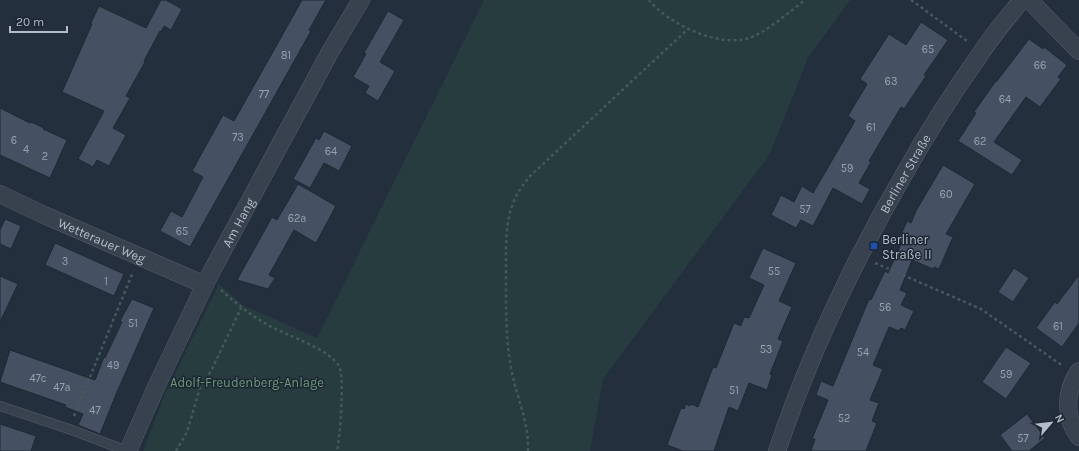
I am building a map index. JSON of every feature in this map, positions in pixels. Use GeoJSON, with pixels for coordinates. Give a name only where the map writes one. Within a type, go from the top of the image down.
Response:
{"type":"FeatureCollection","features":[{"type":"Feature","properties":{"kind":"street","name":"Am Hang"},"geometry":{"type":"LineString","coordinates":[[127,451],[156,385],[206,282],[330,52],[361,0]]}},
{"type":"Feature","properties":{"kind":"street","name":"Berliner Straße"},"geometry":{"type":"LineString","coordinates":[[777,451],[817,345],[836,301],[893,193],[929,132],[981,51],[1022,0]]}},
{"type":"Feature","properties":{"kind":"street"},"geometry":{"type":"LineString","coordinates":[[1029,0],[1079,51]]}},
{"type":"Feature","properties":{"kind":"street","name":"Wetterauer Weg"},"geometry":{"type":"LineString","coordinates":[[0,194],[139,257],[206,282]]}},
{"type":"Feature","properties":{"kind":"street"},"geometry":{"type":"LineString","coordinates":[[1078,373],[1071,386],[1068,406],[1071,424],[1079,437]]}},
{"type":"Feature","properties":{"kind":"lane"},"geometry":{"type":"LineString","coordinates":[[0,406],[69,429],[127,451]]}},
{"type":"Feature","properties":{"kind":"path"},"geometry":{"type":"LineString","coordinates":[[649,0],[668,18],[688,29],[707,35],[738,41],[759,34],[805,0]]}},
{"type":"Feature","properties":{"kind":"path"},"geometry":{"type":"LineString","coordinates":[[911,0],[981,51]]}},
{"type":"Feature","properties":{"kind":"path"},"geometry":{"type":"LineString","coordinates":[[528,451],[525,419],[508,352],[506,312],[507,240],[508,222],[513,203],[520,189],[529,177],[688,29]]}},
{"type":"Feature","properties":{"kind":"path"},"geometry":{"type":"LineString","coordinates":[[73,419],[139,257]]}},
{"type":"Feature","properties":{"kind":"path"},"geometry":{"type":"LineString","coordinates":[[859,257],[981,309],[1078,373]]}},
{"type":"Feature","properties":{"kind":"path"},"geometry":{"type":"LineString","coordinates":[[206,282],[241,308],[282,333],[319,349],[338,363],[342,372],[341,424],[337,451]]}},
{"type":"Feature","properties":{"kind":"path"},"geometry":{"type":"LineString","coordinates":[[176,451],[187,432],[200,388],[215,363],[241,308]]}},
{"type":"Feature","properties":{"kind":"green space","name":"Adolf-Freudenberg-Anlage"},"geometry":{"type":"Polygon","coordinates":[[[484,0],[850,0],[808,58],[770,154],[603,379],[590,451],[143,451],[165,394],[219,284],[243,305],[317,338],[484,0]]]}},
{"type":"Feature","properties":{"kind":"building"},"geometry":{"type":"Polygon","coordinates":[[[161,0],[166,0],[182,9],[171,30],[164,26],[161,32],[160,31],[126,96],[130,98],[113,128],[126,135],[109,166],[97,160],[93,167],[78,159],[104,111],[62,92],[99,6],[146,28],[161,0]]]}},
{"type":"Feature","properties":{"kind":"building"},"geometry":{"type":"Polygon","coordinates":[[[302,0],[326,0],[309,30],[311,31],[190,247],[160,231],[171,211],[182,217],[203,177],[192,171],[203,151],[223,115],[234,121],[302,0]]]}},
{"type":"Feature","properties":{"kind":"building"},"geometry":{"type":"Polygon","coordinates":[[[388,11],[404,20],[380,62],[395,71],[378,101],[365,93],[369,86],[353,77],[366,54],[364,53],[388,11]]]}},
{"type":"Feature","properties":{"kind":"building"},"geometry":{"type":"Polygon","coordinates":[[[921,22],[948,40],[924,75],[926,76],[904,109],[901,107],[869,161],[871,162],[859,183],[870,189],[862,204],[833,188],[813,226],[801,220],[796,228],[771,215],[781,195],[794,202],[802,186],[813,193],[855,121],[848,116],[867,84],[860,79],[889,34],[906,45],[921,22]]]}},
{"type":"Feature","properties":{"kind":"building"},"geometry":{"type":"Polygon","coordinates":[[[1029,39],[1043,49],[1044,47],[1067,65],[1058,77],[1061,79],[1040,107],[1026,97],[994,142],[1022,160],[1012,175],[958,141],[976,113],[974,112],[1029,39]]]}},
{"type":"Feature","properties":{"kind":"building"},"geometry":{"type":"Polygon","coordinates":[[[0,108],[67,140],[50,178],[0,155],[0,108]]]}},
{"type":"Feature","properties":{"kind":"building"},"geometry":{"type":"Polygon","coordinates":[[[324,131],[352,146],[339,171],[324,163],[310,188],[293,179],[316,138],[319,140],[324,131]]]}},
{"type":"Feature","properties":{"kind":"building"},"geometry":{"type":"Polygon","coordinates":[[[943,165],[975,184],[946,234],[953,237],[939,269],[934,267],[933,269],[912,260],[900,290],[907,293],[901,305],[914,311],[905,330],[901,328],[899,331],[889,327],[873,365],[883,369],[870,400],[879,403],[872,421],[877,423],[866,451],[811,451],[815,439],[812,439],[828,400],[816,395],[821,381],[833,386],[869,299],[871,300],[885,271],[888,273],[902,242],[899,240],[907,221],[911,223],[916,211],[943,165]]]}},
{"type":"Feature","properties":{"kind":"building"},"geometry":{"type":"Polygon","coordinates":[[[298,184],[336,206],[316,243],[294,230],[269,275],[275,278],[268,289],[237,280],[272,217],[277,220],[298,184]]]}},
{"type":"Feature","properties":{"kind":"building"},"geometry":{"type":"Polygon","coordinates":[[[5,219],[21,226],[11,249],[0,244],[0,230],[5,219]]]}},
{"type":"Feature","properties":{"kind":"building"},"geometry":{"type":"Polygon","coordinates":[[[55,243],[124,274],[114,296],[45,265],[55,243]]]}},
{"type":"Feature","properties":{"kind":"building"},"geometry":{"type":"Polygon","coordinates":[[[763,248],[796,263],[779,301],[792,307],[778,339],[783,341],[770,374],[772,375],[767,390],[749,383],[738,411],[729,407],[714,451],[683,451],[667,445],[681,408],[684,409],[686,404],[690,406],[691,404],[698,407],[713,367],[716,368],[734,323],[741,326],[744,317],[749,318],[764,285],[749,278],[763,248]]]}},
{"type":"Feature","properties":{"kind":"building"},"geometry":{"type":"Polygon","coordinates":[[[1014,268],[1029,278],[1013,302],[998,292],[1014,268]]]}},
{"type":"Feature","properties":{"kind":"building"},"geometry":{"type":"Polygon","coordinates":[[[1079,275],[1079,323],[1062,347],[1036,328],[1055,302],[1057,304],[1079,275]]]}},
{"type":"Feature","properties":{"kind":"building"},"geometry":{"type":"Polygon","coordinates":[[[0,276],[18,284],[0,322],[0,276]]]}},
{"type":"Feature","properties":{"kind":"building"},"geometry":{"type":"Polygon","coordinates":[[[132,299],[154,308],[100,434],[78,425],[83,414],[65,407],[66,405],[0,382],[10,350],[95,380],[104,357],[105,358],[122,322],[120,321],[132,299]]]}},
{"type":"Feature","properties":{"kind":"building"},"geometry":{"type":"Polygon","coordinates":[[[1006,347],[1031,363],[1006,399],[982,382],[1006,347]]]}},
{"type":"Feature","properties":{"kind":"building"},"geometry":{"type":"Polygon","coordinates":[[[1027,414],[1045,438],[1029,451],[1012,451],[1000,435],[1027,414]]]}},
{"type":"Feature","properties":{"kind":"building"},"geometry":{"type":"Polygon","coordinates":[[[0,424],[36,436],[31,451],[0,451],[0,424]]]}},
{"type":"Feature","properties":{"kind":"place","name":"Berliner Straße II"},"geometry":{"type":"Point","coordinates":[874,246]}}]}
